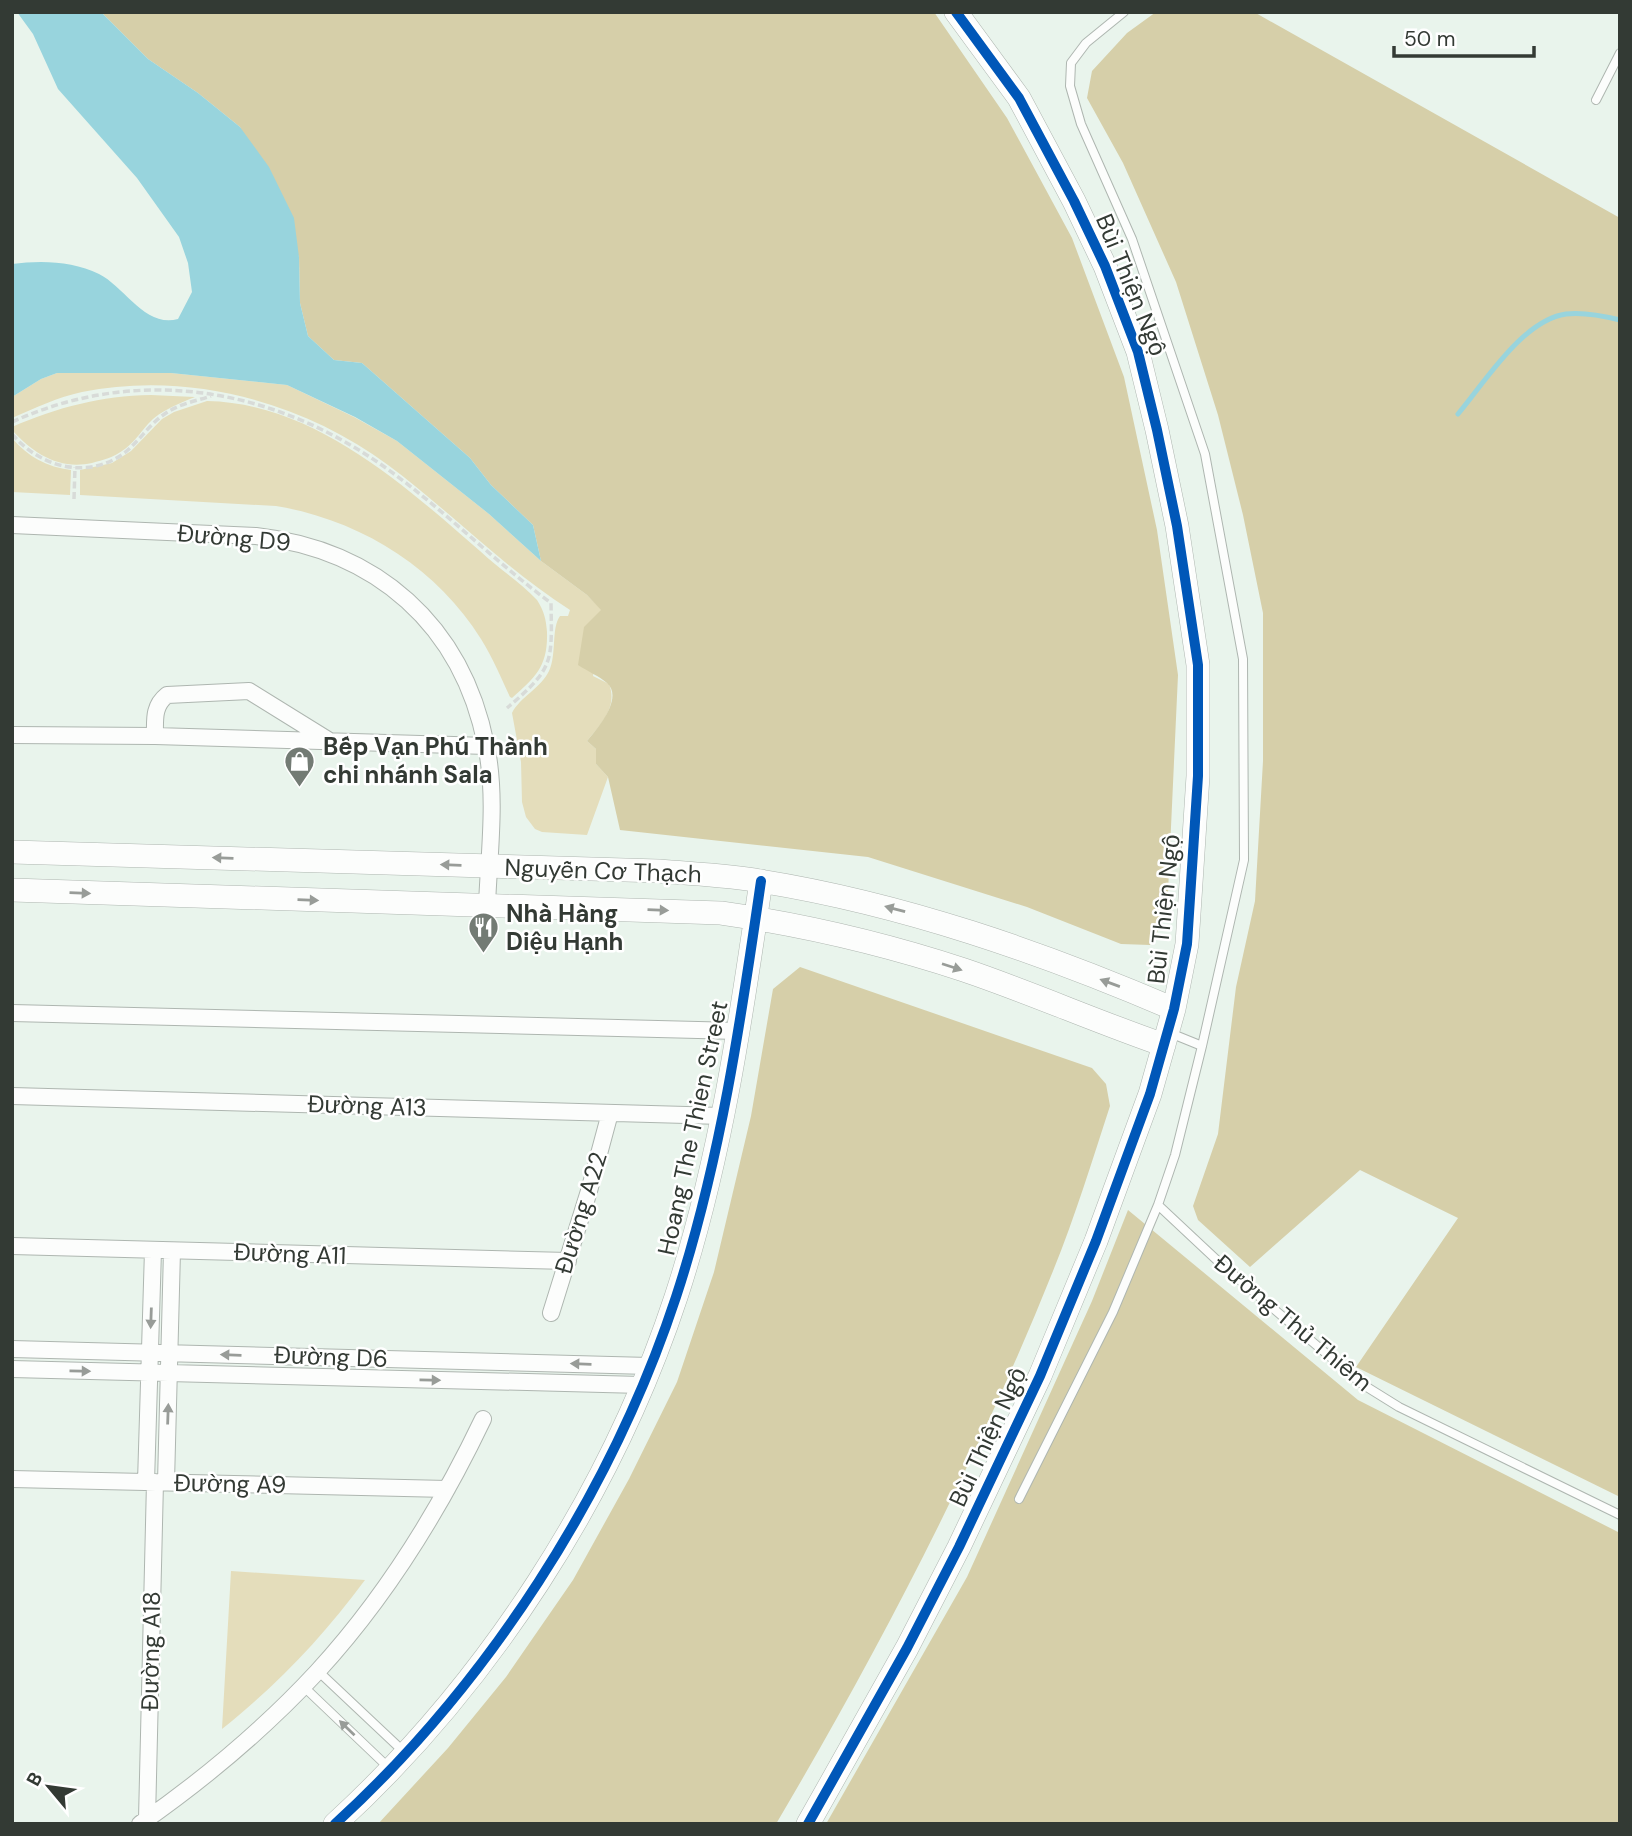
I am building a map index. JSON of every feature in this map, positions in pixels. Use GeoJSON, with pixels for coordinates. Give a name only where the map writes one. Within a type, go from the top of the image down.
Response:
{"type":"FeatureCollection","features":[{"type":"Feature","properties":{"kind":"street","name":"Bùi Thiện Ngộ"},"geometry":{"type":"LineString","coordinates":[[808,1824],[907,1648],[1002,1458],[1071,1304],[1150,1094],[1174,1009],[1187,944],[1198,776],[1198,665],[1177,526],[1138,352],[1105,266],[1019,98],[956,12]]}},
{"type":"Feature","properties":{"kind":"street","name":"Đường D9"},"geometry":{"type":"LineString","coordinates":[[12,524],[285,539],[340,557],[369,571],[396,590],[440,636],[459,665],[469,685],[487,746],[491,799],[487,905]]}},
{"type":"Feature","properties":{"kind":"street"},"geometry":{"type":"LineString","coordinates":[[155,736],[155,710],[161,699],[167,695],[249,691],[328,740]]}},
{"type":"Feature","properties":{"kind":"street"},"geometry":{"type":"LineString","coordinates":[[12,735],[328,740],[487,746]]}},
{"type":"Feature","properties":{"kind":"street","name":"Nguyễn Cơ Thạch"},"geometry":{"type":"LineString","coordinates":[[12,852],[659,871],[761,881],[922,916],[1174,1009]]}},
{"type":"Feature","properties":{"kind":"street","name":"Hoang The Thien Street"},"geometry":{"type":"LineString","coordinates":[[335,1824],[399,1762],[462,1688],[533,1589],[597,1480],[645,1376],[669,1317],[693,1240],[722,1116],[761,881]]}},
{"type":"Feature","properties":{"kind":"street","name":"Nguyễn Cơ Thạch"},"geometry":{"type":"LineString","coordinates":[[12,890],[721,913],[756,918],[901,950],[1166,1039]]}},
{"type":"Feature","properties":{"kind":"street"},"geometry":{"type":"LineString","coordinates":[[12,1013],[737,1031]]}},
{"type":"Feature","properties":{"kind":"street","name":"Đường A13"},"geometry":{"type":"LineString","coordinates":[[12,1096],[722,1116]]}},
{"type":"Feature","properties":{"kind":"street","name":"Đường A22"},"geometry":{"type":"LineString","coordinates":[[551,1313],[610,1113]]}},
{"type":"Feature","properties":{"kind":"street","name":"Đường A11"},"geometry":{"type":"LineString","coordinates":[[12,1246],[568,1261]]}},
{"type":"Feature","properties":{"kind":"street","name":"Đường A18"},"geometry":{"type":"LineString","coordinates":[[153,1250],[149,1373],[156,1482]]}},
{"type":"Feature","properties":{"kind":"street","name":"Đường A18"},"geometry":{"type":"LineString","coordinates":[[143,1821],[156,1482],[169,1373],[172,1251]]}},
{"type":"Feature","properties":{"kind":"street","name":"Đường D6"},"geometry":{"type":"LineString","coordinates":[[12,1349],[170,1353],[645,1376]]}},
{"type":"Feature","properties":{"kind":"street","name":"Đường D6"},"geometry":{"type":"LineString","coordinates":[[12,1369],[149,1373],[645,1376]]}},
{"type":"Feature","properties":{"kind":"street"},"geometry":{"type":"LineString","coordinates":[[143,1821],[238,1747],[318,1671],[383,1589],[419,1536],[483,1419]]}},
{"type":"Feature","properties":{"kind":"street","name":"Đường A9"},"geometry":{"type":"LineString","coordinates":[[12,1479],[447,1489]]}},
{"type":"Feature","properties":{"kind":"lane"},"geometry":{"type":"LineString","coordinates":[[1019,1499],[1113,1312],[1158,1205],[1185,1122],[1244,860],[1242,659],[1205,454],[1132,239],[1081,124],[1070,86],[1071,63],[1086,43],[1125,12]]}},
{"type":"Feature","properties":{"kind":"lane"},"geometry":{"type":"LineString","coordinates":[[1596,100],[1620,53]]}},
{"type":"Feature","properties":{"kind":"lane"},"geometry":{"type":"LineString","coordinates":[[1166,1039],[1202,1046]]}},
{"type":"Feature","properties":{"kind":"lane","name":"Đường Thủ Thiêm"},"geometry":{"type":"LineString","coordinates":[[1158,1205],[1269,1306],[1344,1370],[1380,1396],[1620,1515]]}},
{"type":"Feature","properties":{"kind":"lane"},"geometry":{"type":"LineString","coordinates":[[318,1671],[399,1762]]}},
{"type":"Feature","properties":{"kind":"lane"},"geometry":{"type":"LineString","coordinates":[[303,1686],[399,1762]]}},
{"type":"Feature","properties":{"kind":"path"},"geometry":{"type":"LineString","coordinates":[[12,422],[61,402],[105,393],[163,390],[258,404],[298,417],[370,457],[551,603],[549,662],[529,689],[507,708]]}},
{"type":"Feature","properties":{"kind":"path"},"geometry":{"type":"LineString","coordinates":[[12,434],[41,459],[57,466],[75,467],[109,461],[134,444],[165,413],[190,402],[214,396]]}},
{"type":"Feature","properties":{"kind":"path"},"geometry":{"type":"LineString","coordinates":[[74,499],[75,467]]}},
{"type":"Feature","properties":{"kind":"shaded area"},"geometry":{"type":"Polygon","coordinates":[[[101,12],[934,12],[1007,118],[1072,238],[1124,377],[1157,530],[1178,675],[1167,914],[1150,945],[1121,944],[1027,907],[868,857],[620,830],[608,777],[596,764],[596,749],[587,741],[611,705],[611,689],[604,680],[578,665],[584,627],[601,610],[587,595],[541,561],[533,525],[491,485],[470,458],[362,363],[334,360],[308,336],[300,303],[299,257],[240,127],[198,93],[148,59],[101,12]]]}},
{"type":"Feature","properties":{"kind":"shaded area"},"geometry":{"type":"Polygon","coordinates":[[[1156,12],[1254,12],[1620,218],[1620,1497],[1356,1367],[1458,1218],[1360,1170],[1250,1267],[1198,1220],[1193,1206],[1218,1134],[1236,987],[1255,901],[1263,761],[1263,613],[1243,515],[1218,415],[1176,282],[1123,163],[1087,98],[1092,71],[1127,33],[1156,12]]]}},
{"type":"Feature","properties":{"kind":"shaded area"},"geometry":{"type":"Polygon","coordinates":[[[57,373],[171,373],[287,385],[397,441],[489,514],[541,561],[587,595],[602,610],[593,676],[609,684],[611,700],[607,715],[587,741],[596,749],[596,764],[608,777],[587,835],[542,832],[535,829],[526,817],[522,802],[521,762],[512,713],[549,671],[557,621],[560,616],[568,616],[570,610],[522,576],[388,465],[355,443],[281,408],[203,389],[122,386],[82,392],[12,418],[12,397],[41,379],[57,373]]]}},
{"type":"Feature","properties":{"kind":"shaded area"},"geometry":{"type":"Polygon","coordinates":[[[151,395],[195,397],[158,415],[119,453],[92,463],[69,464],[48,458],[29,446],[12,430],[12,427],[63,408],[115,398],[151,395]]]}},
{"type":"Feature","properties":{"kind":"shaded area"},"geometry":{"type":"Polygon","coordinates":[[[207,401],[246,405],[284,416],[355,452],[420,500],[523,587],[537,600],[543,612],[547,632],[543,662],[528,684],[510,697],[481,639],[463,613],[419,569],[366,535],[307,513],[276,506],[80,495],[80,470],[112,463],[131,451],[162,419],[207,401]]]}},
{"type":"Feature","properties":{"kind":"shaded area"},"geometry":{"type":"Polygon","coordinates":[[[12,438],[38,460],[71,470],[70,495],[12,492],[12,438]]]}},
{"type":"Feature","properties":{"kind":"shaded area"},"geometry":{"type":"Polygon","coordinates":[[[800,967],[1092,1068],[1106,1084],[1110,1106],[1069,1230],[992,1413],[925,1553],[853,1690],[776,1824],[378,1824],[448,1748],[506,1677],[573,1580],[629,1479],[677,1382],[714,1272],[751,1116],[773,989],[800,967]]]}},
{"type":"Feature","properties":{"kind":"shaded area"},"geometry":{"type":"Polygon","coordinates":[[[1128,1210],[1358,1400],[1620,1533],[1620,1824],[826,1824],[967,1577],[1092,1301],[1128,1210]]]}},
{"type":"Feature","properties":{"kind":"shaded area"},"geometry":{"type":"Polygon","coordinates":[[[231,1571],[365,1580],[298,1659],[222,1729],[231,1571]]]}},
{"type":"Feature","properties":{"kind":"water"},"geometry":{"type":"Polygon","coordinates":[[[17,12],[101,12],[148,59],[198,93],[240,127],[269,167],[294,218],[299,257],[300,303],[308,336],[334,360],[362,363],[470,458],[491,485],[533,525],[541,561],[489,514],[397,441],[355,417],[287,385],[171,373],[57,373],[41,379],[12,397],[12,264],[34,262],[79,266],[109,280],[145,312],[166,320],[178,319],[192,292],[188,263],[179,237],[137,178],[58,89],[33,34],[17,12]]]}},
{"type":"Feature","properties":{"kind":"waterway"},"geometry":{"type":"LineString","coordinates":[[1458,414],[1506,354],[1535,328],[1550,319],[1566,314],[1579,314],[1620,320]]}},
{"type":"Feature","properties":{"kind":"cycle path"},"geometry":{"type":"LineString","coordinates":[[808,1824],[907,1648],[959,1547],[1040,1376],[1096,1241],[1150,1094],[1174,1009],[1187,944],[1198,776],[1198,665],[1177,526],[1138,352],[1105,266],[1019,98],[956,12]]}},
{"type":"Feature","properties":{"kind":"cycle path"},"geometry":{"type":"LineString","coordinates":[[335,1824],[391,1769],[444,1710],[493,1648],[580,1513],[617,1443],[649,1370],[676,1297],[705,1195],[737,1038],[761,881]]}},
{"type":"Feature","properties":{"kind":"place","name":"Bếp Vạn Phú Thành chi nhánh Sala"},"geometry":{"type":"Point","coordinates":[300,788]}},
{"type":"Feature","properties":{"kind":"place","name":"Nhà Hàng Diệu Hạnh"},"geometry":{"type":"Point","coordinates":[483,955]}}]}
